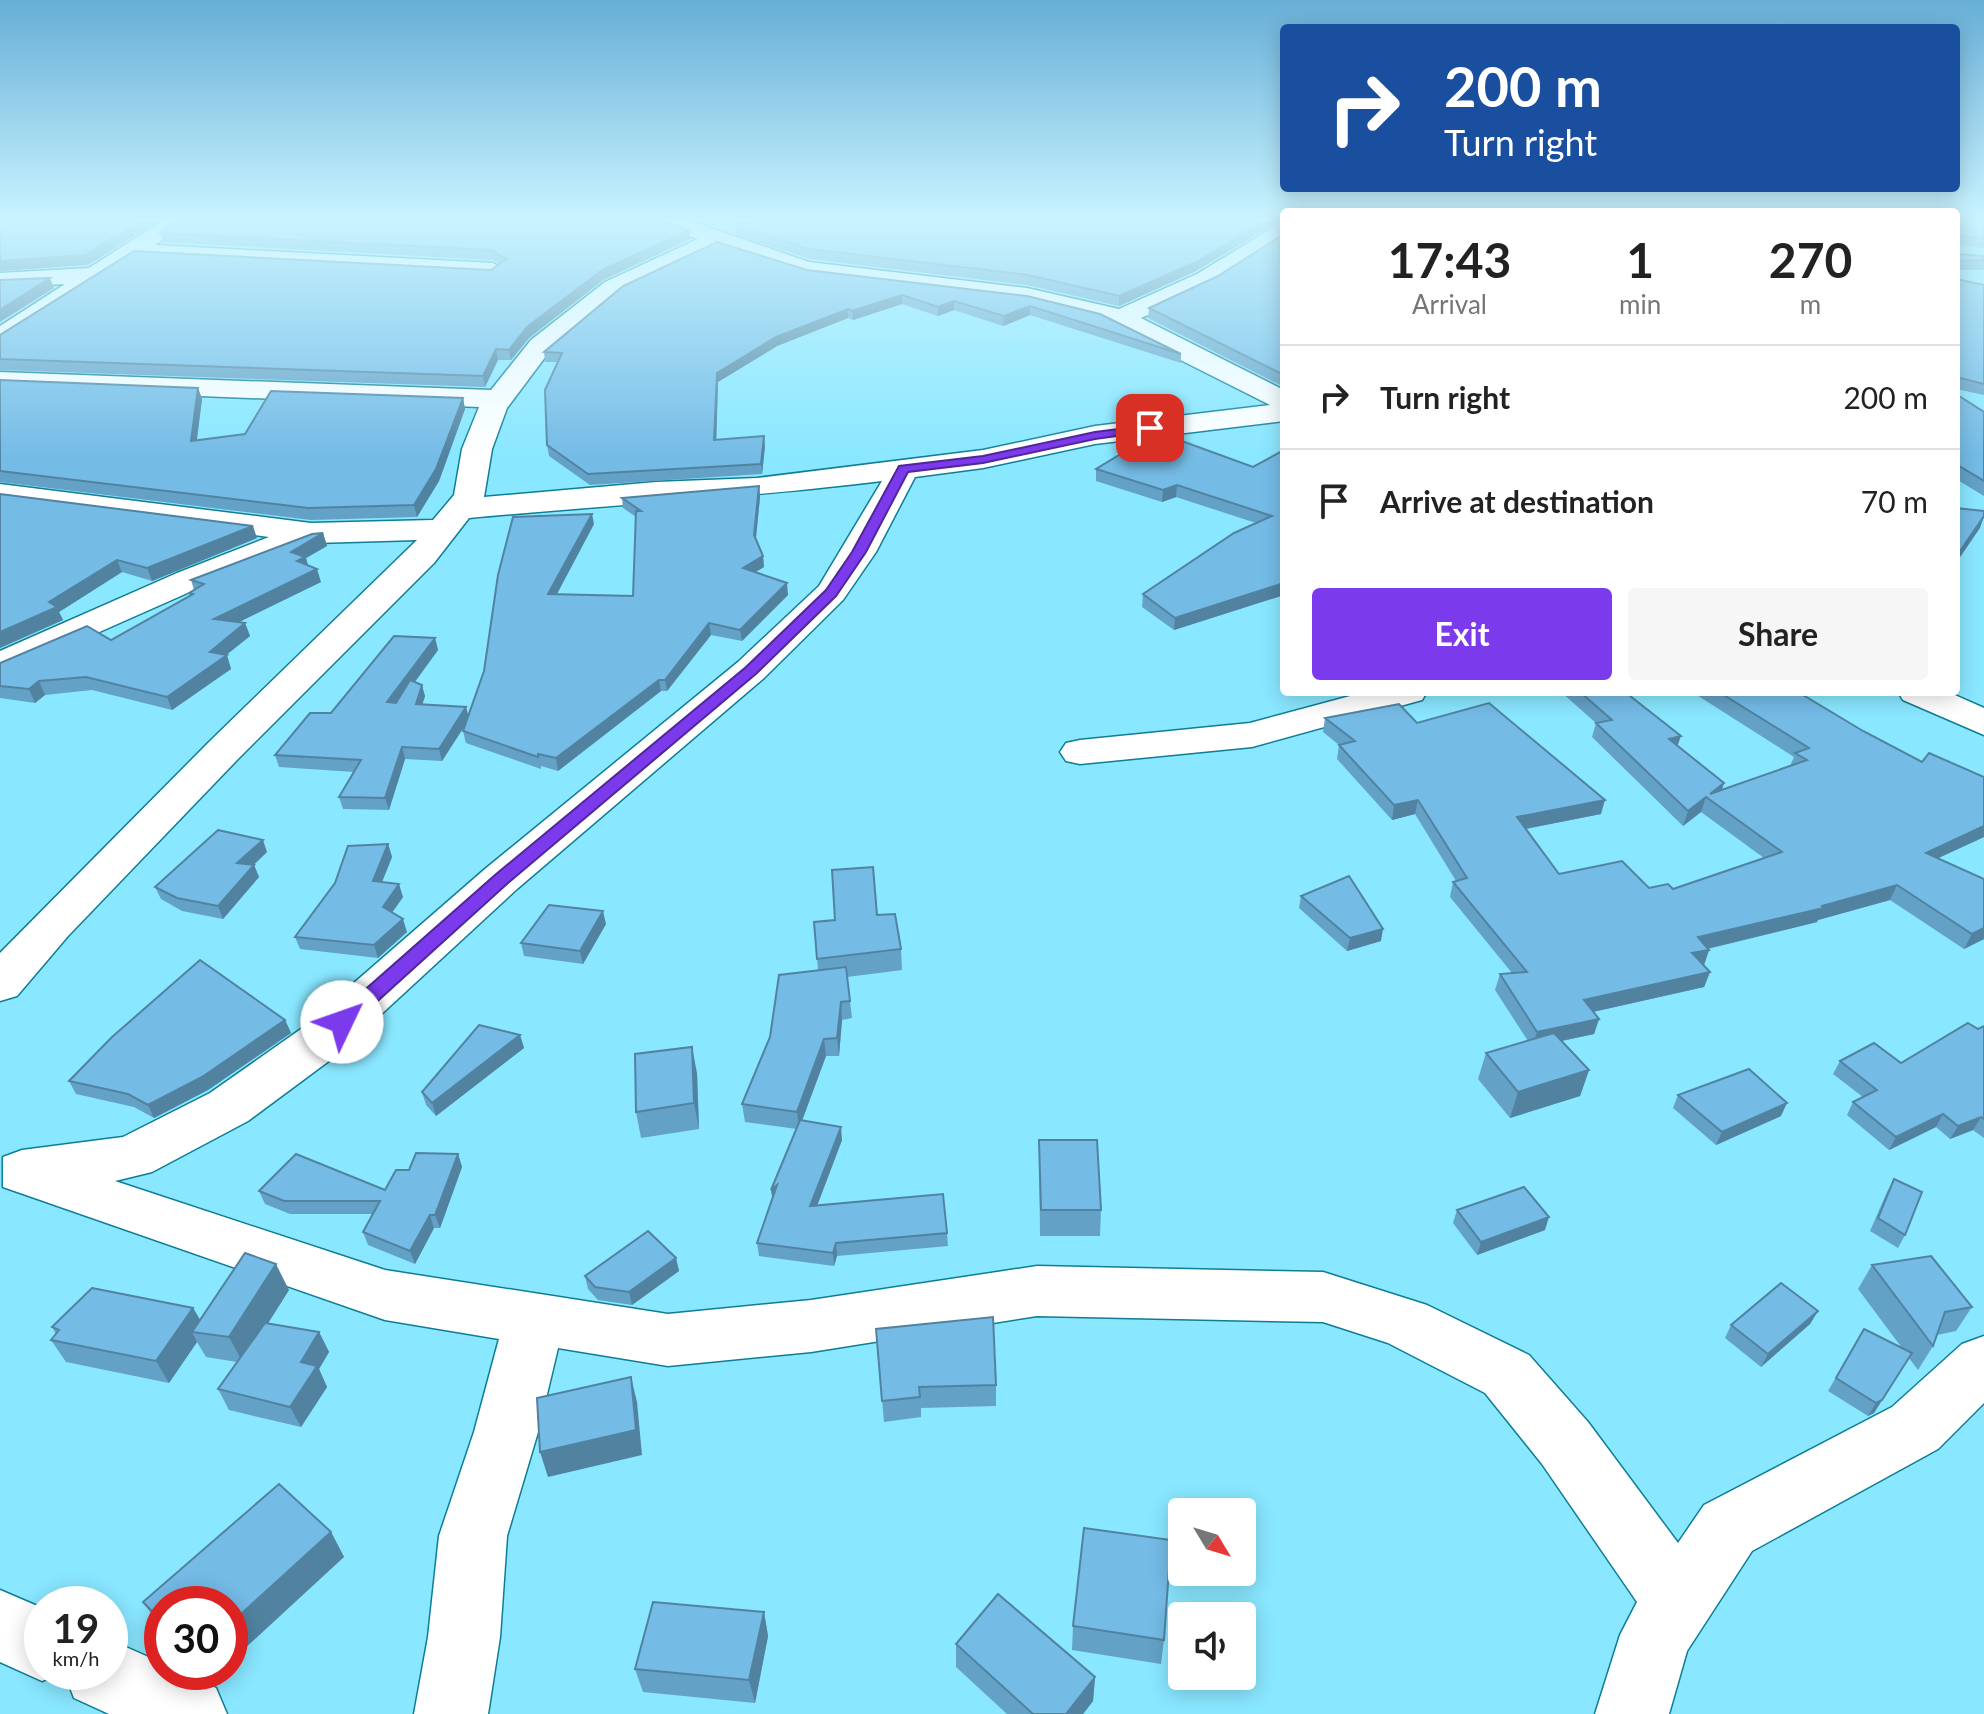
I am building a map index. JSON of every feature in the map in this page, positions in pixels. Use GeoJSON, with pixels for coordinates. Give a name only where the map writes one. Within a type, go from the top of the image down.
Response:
{"type":"FeatureCollection","features":[{"type":"Feature","properties":{"kind":"street"},"geometry":{"type":"LineString","coordinates":[[0,337],[60,298]]}},
{"type":"Feature","properties":{"kind":"street"},"geometry":{"type":"LineString","coordinates":[[0,984],[52,925],[223,751],[355,625],[451,520],[469,496],[477,449],[498,399],[540,346],[601,298]]}},
{"type":"Feature","properties":{"kind":"street"},"geometry":{"type":"LineString","coordinates":[[1039,298],[1119,318],[1280,399]]}},
{"type":"Feature","properties":{"kind":"street"},"geometry":{"type":"LineString","coordinates":[[1119,318],[1167,298]]}},
{"type":"Feature","properties":{"kind":"street"},"geometry":{"type":"LineString","coordinates":[[0,380],[498,399]]}},
{"type":"Feature","properties":{"kind":"street"},"geometry":{"type":"LineString","coordinates":[[0,493],[311,533],[451,520],[656,491],[757,487],[904,469],[983,459],[1095,435],[1280,412]]}},
{"type":"Feature","properties":{"kind":"street"},"geometry":{"type":"LineString","coordinates":[[11,1170],[133,1157],[229,1107],[319,1042],[501,879],[751,670],[820,604],[859,552],[904,469]]}},
{"type":"Feature","properties":{"kind":"street"},"geometry":{"type":"LineString","coordinates":[[0,665],[189,580],[311,533]]}},
{"type":"Feature","properties":{"kind":"street"},"geometry":{"type":"LineString","coordinates":[[1080,752],[1252,735],[1393,696]]}},
{"type":"Feature","properties":{"kind":"street"},"geometry":{"type":"LineString","coordinates":[[1926,696],[1984,723]]}},
{"type":"Feature","properties":{"kind":"street"},"geometry":{"type":"LineString","coordinates":[[11,1170],[385,1295],[668,1340],[811,1326],[1037,1291],[1323,1297],[1406,1323],[1507,1374],[1565,1443],[1678,1601]]}},
{"type":"Feature","properties":{"kind":"street"},"geometry":{"type":"LineString","coordinates":[[451,1714],[464,1637],[473,1536],[506,1432],[535,1317]]}},
{"type":"Feature","properties":{"kind":"street"},"geometry":{"type":"LineString","coordinates":[[1632,1714],[1656,1635],[1728,1528],[1915,1428],[1984,1363]]}},
{"type":"Feature","properties":{"kind":"street"},"geometry":{"type":"LineString","coordinates":[[0,1625],[24,1636]]}},
{"type":"Feature","properties":{"kind":"street"},"geometry":{"type":"LineString","coordinates":[[128,1685],[190,1714]]}},
{"type":"Feature","properties":{"kind":"building"},"geometry":{"type":"Polygon","coordinates":[[[0,298],[19,298],[0,310],[0,298]]]}},
{"type":"Feature","properties":{"kind":"building"},"geometry":{"type":"Polygon","coordinates":[[[59,298],[565,298],[527,327],[509,350],[496,349],[483,376],[0,359],[0,335],[59,298]]]}},
{"type":"Feature","properties":{"kind":"building"},"geometry":{"type":"Polygon","coordinates":[[[609,298],[893,298],[852,311],[848,309],[776,337],[717,373],[714,440],[764,436],[761,464],[588,474],[547,445],[545,390],[562,353],[544,352],[609,298]]]}},
{"type":"Feature","properties":{"kind":"building"},"geometry":{"type":"Polygon","coordinates":[[[911,298],[1035,298],[1100,314],[1181,354],[1030,306],[1004,316],[954,301],[938,307],[911,298]]]}},
{"type":"Feature","properties":{"kind":"building"},"geometry":{"type":"Polygon","coordinates":[[[1171,298],[1280,298],[1280,373],[1149,308],[1171,298]]]}},
{"type":"Feature","properties":{"kind":"building"},"geometry":{"type":"Polygon","coordinates":[[[1960,298],[1984,298],[1984,384],[1960,378],[1960,298]]]}},
{"type":"Feature","properties":{"kind":"building"},"geometry":{"type":"Polygon","coordinates":[[[0,380],[198,388],[191,441],[245,434],[271,391],[463,398],[436,469],[414,505],[308,508],[0,471],[0,380]]]}},
{"type":"Feature","properties":{"kind":"building"},"geometry":{"type":"Polygon","coordinates":[[[1960,397],[1984,412],[1984,481],[1960,466],[1960,397]]]}},
{"type":"Feature","properties":{"kind":"building"},"geometry":{"type":"Polygon","coordinates":[[[1157,432],[1253,467],[1280,452],[1280,584],[1175,618],[1143,594],[1234,533],[1272,516],[1177,485],[1163,490],[1096,469],[1157,432]]]}},
{"type":"Feature","properties":{"kind":"building"},"geometry":{"type":"Polygon","coordinates":[[[759,486],[754,535],[763,556],[743,568],[787,583],[740,630],[709,623],[665,680],[659,680],[556,758],[538,754],[538,757],[463,731],[484,671],[498,575],[513,517],[592,514],[548,594],[633,596],[636,511],[641,511],[622,498],[759,486]]]}},
{"type":"Feature","properties":{"kind":"building"},"geometry":{"type":"Polygon","coordinates":[[[0,494],[253,526],[147,568],[117,560],[49,602],[57,607],[0,632],[0,494]]]}},
{"type":"Feature","properties":{"kind":"building"},"geometry":{"type":"Polygon","coordinates":[[[1960,508],[1984,511],[1984,516],[1960,551],[1960,508]]]}},
{"type":"Feature","properties":{"kind":"building"},"geometry":{"type":"Polygon","coordinates":[[[323,533],[291,552],[305,557],[297,561],[317,569],[214,619],[245,623],[210,652],[227,655],[167,697],[86,677],[39,681],[29,689],[0,686],[0,663],[87,626],[111,640],[193,594],[189,593],[204,584],[191,580],[312,534],[323,533]]]}},
{"type":"Feature","properties":{"kind":"building"},"geometry":{"type":"Polygon","coordinates":[[[394,636],[435,638],[387,702],[396,703],[410,680],[422,685],[416,704],[466,707],[439,749],[402,747],[385,798],[339,797],[361,760],[275,755],[310,713],[331,713],[394,636]]]}},
{"type":"Feature","properties":{"kind":"building"},"geometry":{"type":"Polygon","coordinates":[[[1585,696],[1630,696],[1681,736],[1669,739],[1724,783],[1710,794],[1807,760],[1795,753],[1809,748],[1725,696],[1805,696],[1922,762],[1929,753],[1984,777],[1984,826],[1926,853],[1984,879],[1984,928],[1972,934],[1897,885],[1822,906],[1824,908],[1698,937],[1709,950],[1692,953],[1710,972],[1584,1000],[1599,1019],[1537,1032],[1500,974],[1527,972],[1453,882],[1467,878],[1418,800],[1394,805],[1339,745],[1355,741],[1325,718],[1399,704],[1417,723],[1489,703],[1605,800],[1517,817],[1559,874],[1622,861],[1649,888],[1668,884],[1673,889],[1782,852],[1706,797],[1688,811],[1596,723],[1612,720],[1585,696]]]}},
{"type":"Feature","properties":{"kind":"building"},"geometry":{"type":"Polygon","coordinates":[[[218,830],[263,840],[237,863],[254,865],[218,906],[177,898],[155,887],[218,830]]]}},
{"type":"Feature","properties":{"kind":"building"},"geometry":{"type":"Polygon","coordinates":[[[388,844],[373,881],[399,884],[383,907],[403,919],[374,945],[295,937],[335,883],[348,846],[388,844]]]}},
{"type":"Feature","properties":{"kind":"building"},"geometry":{"type":"Polygon","coordinates":[[[873,867],[877,915],[895,914],[901,949],[817,959],[814,922],[835,920],[832,870],[873,867]]]}},
{"type":"Feature","properties":{"kind":"building"},"geometry":{"type":"Polygon","coordinates":[[[1349,876],[1383,929],[1350,938],[1301,896],[1349,876]]]}},
{"type":"Feature","properties":{"kind":"building"},"geometry":{"type":"Polygon","coordinates":[[[549,905],[603,911],[580,951],[521,943],[549,905]]]}},
{"type":"Feature","properties":{"kind":"building"},"geometry":{"type":"Polygon","coordinates":[[[200,960],[285,1020],[202,1077],[148,1105],[128,1094],[69,1081],[112,1037],[200,960]]]}},
{"type":"Feature","properties":{"kind":"building"},"geometry":{"type":"Polygon","coordinates":[[[846,967],[850,1001],[841,1002],[837,1038],[824,1039],[797,1112],[742,1104],[770,1037],[779,975],[846,967]]]}},
{"type":"Feature","properties":{"kind":"building"},"geometry":{"type":"Polygon","coordinates":[[[1968,1023],[1978,1029],[1984,1026],[1984,1119],[1981,1117],[1958,1126],[1943,1114],[1896,1137],[1853,1102],[1877,1090],[1840,1061],[1874,1043],[1901,1063],[1968,1023]]]}},
{"type":"Feature","properties":{"kind":"building"},"geometry":{"type":"Polygon","coordinates":[[[479,1025],[520,1035],[432,1103],[422,1092],[479,1025]]]}},
{"type":"Feature","properties":{"kind":"building"},"geometry":{"type":"Polygon","coordinates":[[[1554,1033],[1589,1070],[1518,1092],[1486,1053],[1554,1033]]]}},
{"type":"Feature","properties":{"kind":"building"},"geometry":{"type":"Polygon","coordinates":[[[692,1047],[694,1103],[636,1112],[635,1054],[692,1047]]]}},
{"type":"Feature","properties":{"kind":"building"},"geometry":{"type":"Polygon","coordinates":[[[1749,1069],[1787,1103],[1722,1132],[1678,1095],[1749,1069]]]}},
{"type":"Feature","properties":{"kind":"building"},"geometry":{"type":"Polygon","coordinates":[[[800,1120],[841,1127],[810,1206],[943,1194],[947,1233],[836,1243],[833,1253],[757,1243],[777,1185],[771,1190],[800,1120]]]}},
{"type":"Feature","properties":{"kind":"building"},"geometry":{"type":"Polygon","coordinates":[[[1039,1140],[1097,1140],[1101,1210],[1041,1210],[1039,1140]]]}},
{"type":"Feature","properties":{"kind":"building"},"geometry":{"type":"Polygon","coordinates":[[[416,1153],[458,1154],[435,1215],[430,1215],[410,1251],[363,1232],[380,1201],[284,1201],[259,1191],[296,1154],[385,1190],[396,1170],[409,1170],[416,1153]]]}},
{"type":"Feature","properties":{"kind":"building"},"geometry":{"type":"Polygon","coordinates":[[[1894,1179],[1922,1192],[1905,1235],[1878,1218],[1894,1179]]]}},
{"type":"Feature","properties":{"kind":"building"},"geometry":{"type":"Polygon","coordinates":[[[1524,1187],[1549,1217],[1481,1242],[1457,1210],[1524,1187]]]}},
{"type":"Feature","properties":{"kind":"building"},"geometry":{"type":"Polygon","coordinates":[[[648,1231],[676,1258],[629,1292],[595,1287],[585,1276],[648,1231]]]}},
{"type":"Feature","properties":{"kind":"building"},"geometry":{"type":"Polygon","coordinates":[[[245,1253],[276,1264],[229,1337],[192,1332],[245,1253]]]}},
{"type":"Feature","properties":{"kind":"building"},"geometry":{"type":"Polygon","coordinates":[[[1931,1256],[1972,1307],[1945,1312],[1933,1346],[1872,1265],[1931,1256]]]}},
{"type":"Feature","properties":{"kind":"building"},"geometry":{"type":"Polygon","coordinates":[[[1781,1283],[1818,1311],[1768,1354],[1731,1325],[1781,1283]]]}},
{"type":"Feature","properties":{"kind":"building"},"geometry":{"type":"Polygon","coordinates":[[[92,1288],[193,1308],[156,1361],[51,1340],[59,1330],[52,1327],[92,1288]]]}},
{"type":"Feature","properties":{"kind":"building"},"geometry":{"type":"Polygon","coordinates":[[[993,1317],[996,1385],[919,1387],[920,1397],[882,1401],[876,1329],[993,1317]]]}},
{"type":"Feature","properties":{"kind":"building"},"geometry":{"type":"Polygon","coordinates":[[[265,1323],[319,1332],[301,1362],[317,1366],[290,1407],[218,1389],[265,1323]]]}},
{"type":"Feature","properties":{"kind":"building"},"geometry":{"type":"Polygon","coordinates":[[[1864,1329],[1912,1353],[1882,1400],[1876,1403],[1836,1378],[1864,1329]]]}},
{"type":"Feature","properties":{"kind":"building"},"geometry":{"type":"Polygon","coordinates":[[[631,1377],[636,1430],[540,1452],[537,1398],[631,1377]]]}},
{"type":"Feature","properties":{"kind":"building"},"geometry":{"type":"Polygon","coordinates":[[[279,1484],[331,1532],[248,1608],[248,1586],[161,1586],[279,1484]]]}},
{"type":"Feature","properties":{"kind":"building"},"geometry":{"type":"Polygon","coordinates":[[[1084,1528],[1168,1540],[1164,1640],[1073,1626],[1084,1528]]]}},
{"type":"Feature","properties":{"kind":"building"},"geometry":{"type":"Polygon","coordinates":[[[998,1594],[1095,1677],[1066,1714],[1033,1714],[956,1644],[998,1594]]]}},
{"type":"Feature","properties":{"kind":"building"},"geometry":{"type":"Polygon","coordinates":[[[653,1602],[764,1612],[749,1680],[635,1669],[653,1602]]]}},
{"type":"Feature","properties":{"kind":"route"},"geometry":{"type":"LineString","coordinates":[[342,1022],[501,879],[751,670],[831,593],[859,552],[904,469],[983,459],[1095,435],[1150,428]]}}]}
